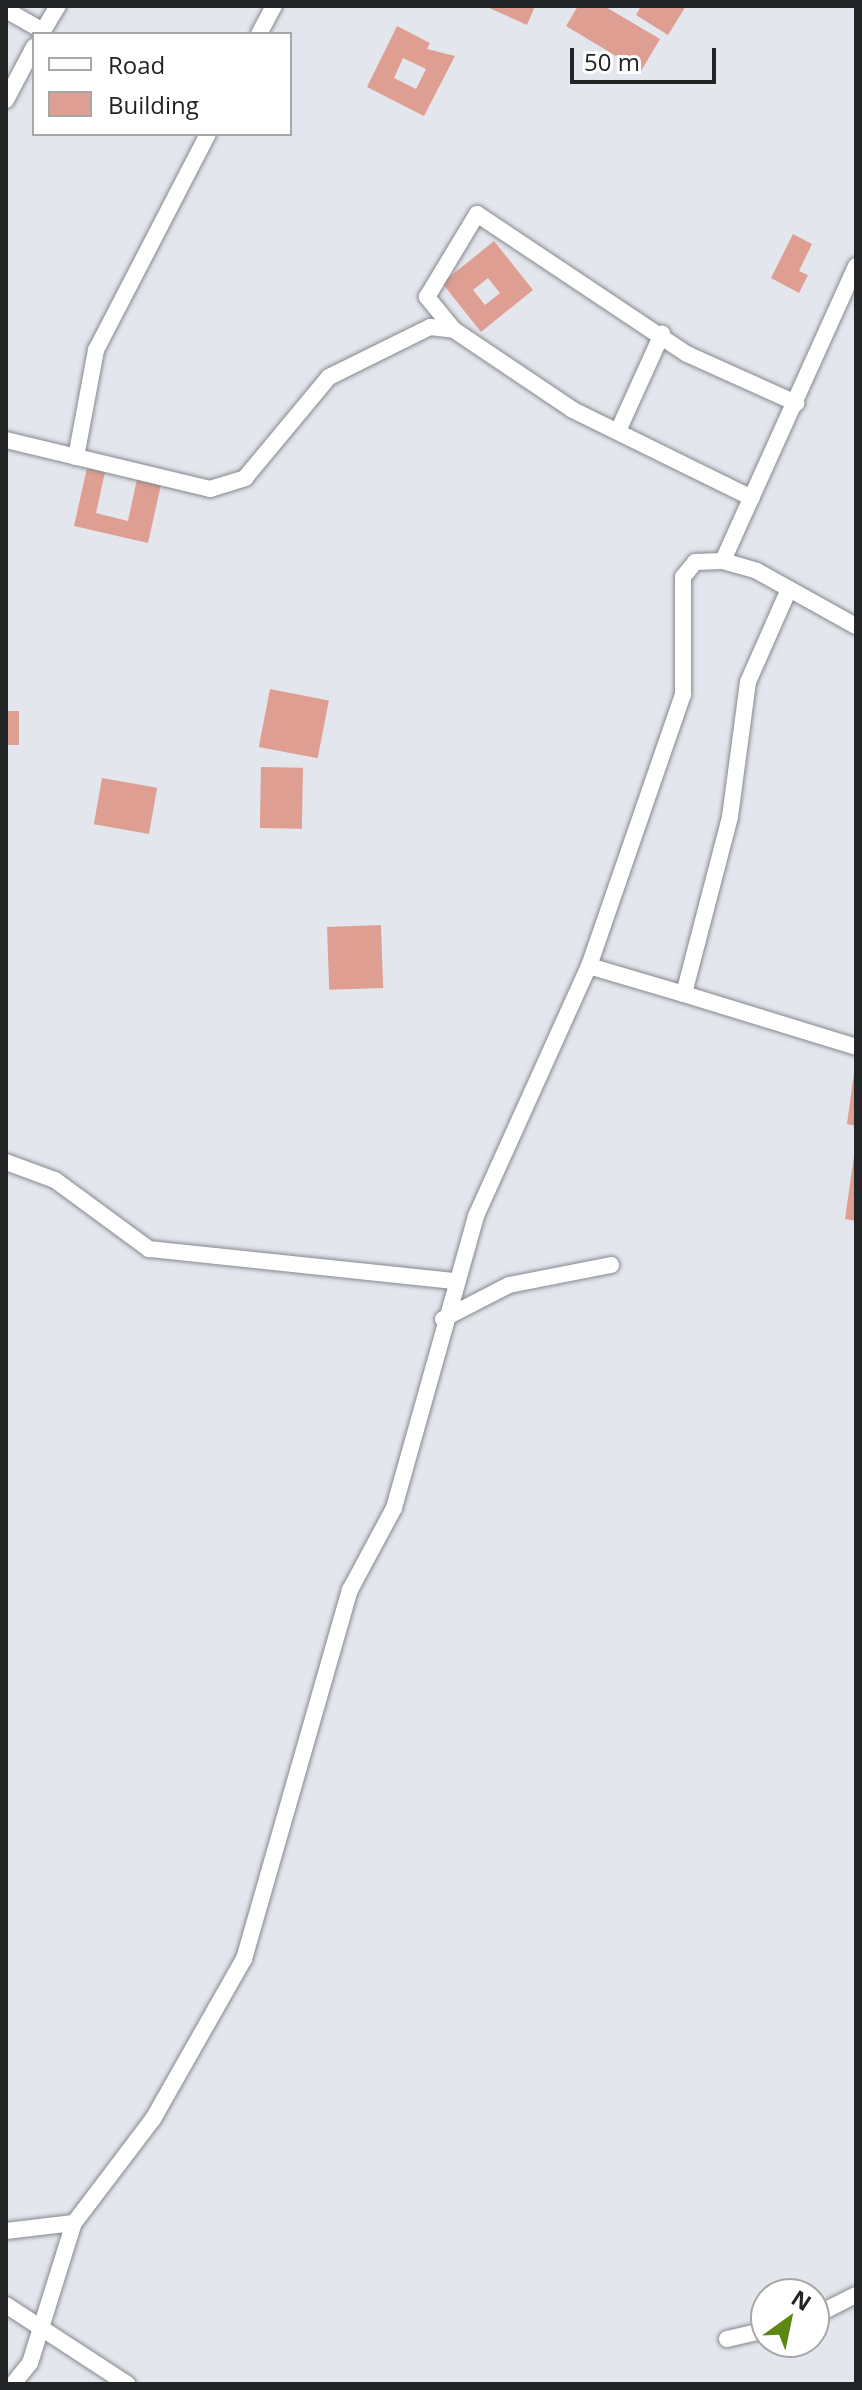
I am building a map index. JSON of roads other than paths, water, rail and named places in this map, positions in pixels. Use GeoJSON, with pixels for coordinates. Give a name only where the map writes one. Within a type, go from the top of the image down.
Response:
{"type":"FeatureCollection","features":[{"type":"Feature","properties":{"kind":"street"},"geometry":{"type":"LineString","coordinates":[[43,32],[58,6]]}},
{"type":"Feature","properties":{"kind":"street"},"geometry":{"type":"LineString","coordinates":[[260,32],[274,6]]}},
{"type":"Feature","properties":{"kind":"street"},"geometry":{"type":"LineString","coordinates":[[6,10],[40,32]]}},
{"type":"Feature","properties":{"kind":"street"},"geometry":{"type":"LineString","coordinates":[[6,100],[32,51]]}},
{"type":"Feature","properties":{"kind":"street"},"geometry":{"type":"LineString","coordinates":[[76,457],[96,350],[207,136]]}},
{"type":"Feature","properties":{"kind":"street"},"geometry":{"type":"LineString","coordinates":[[752,498],[573,410],[454,330],[427,297],[477,214],[662,334],[687,354],[796,403]]}},
{"type":"Feature","properties":{"kind":"street"},"geometry":{"type":"LineString","coordinates":[[723,561],[856,266]]}},
{"type":"Feature","properties":{"kind":"street"},"geometry":{"type":"LineString","coordinates":[[6,440],[210,489],[245,478],[329,377],[430,327],[454,330]]}},
{"type":"Feature","properties":{"kind":"street"},"geometry":{"type":"LineString","coordinates":[[618,431],[662,334]]}},
{"type":"Feature","properties":{"kind":"street"},"geometry":{"type":"LineString","coordinates":[[13,2384],[30,2363],[39,2325],[74,2223],[153,2119],[244,1959],[350,1590],[394,1508],[455,1281],[508,1135],[589,966],[683,695],[683,577],[695,562],[723,561],[789,589],[856,626]]}},
{"type":"Feature","properties":{"kind":"street"},"geometry":{"type":"LineString","coordinates":[[684,994],[730,817],[748,682],[789,589]]}},
{"type":"Feature","properties":{"kind":"street"},"geometry":{"type":"LineString","coordinates":[[589,966],[856,1047]]}},
{"type":"Feature","properties":{"kind":"street"},"geometry":{"type":"LineString","coordinates":[[6,1162],[55,1180],[149,1249],[455,1281]]}},
{"type":"Feature","properties":{"kind":"street"},"geometry":{"type":"LineString","coordinates":[[443,1319],[509,1285],[611,1265]]}},
{"type":"Feature","properties":{"kind":"street"},"geometry":{"type":"LineString","coordinates":[[6,2231],[74,2223]]}},
{"type":"Feature","properties":{"kind":"street"},"geometry":{"type":"LineString","coordinates":[[830,2308],[856,2295]]}},
{"type":"Feature","properties":{"kind":"street"},"geometry":{"type":"LineString","coordinates":[[6,2305],[127,2384]]}},
{"type":"Feature","properties":{"kind":"street"},"geometry":{"type":"LineString","coordinates":[[727,2339],[750,2334]]}}]}
